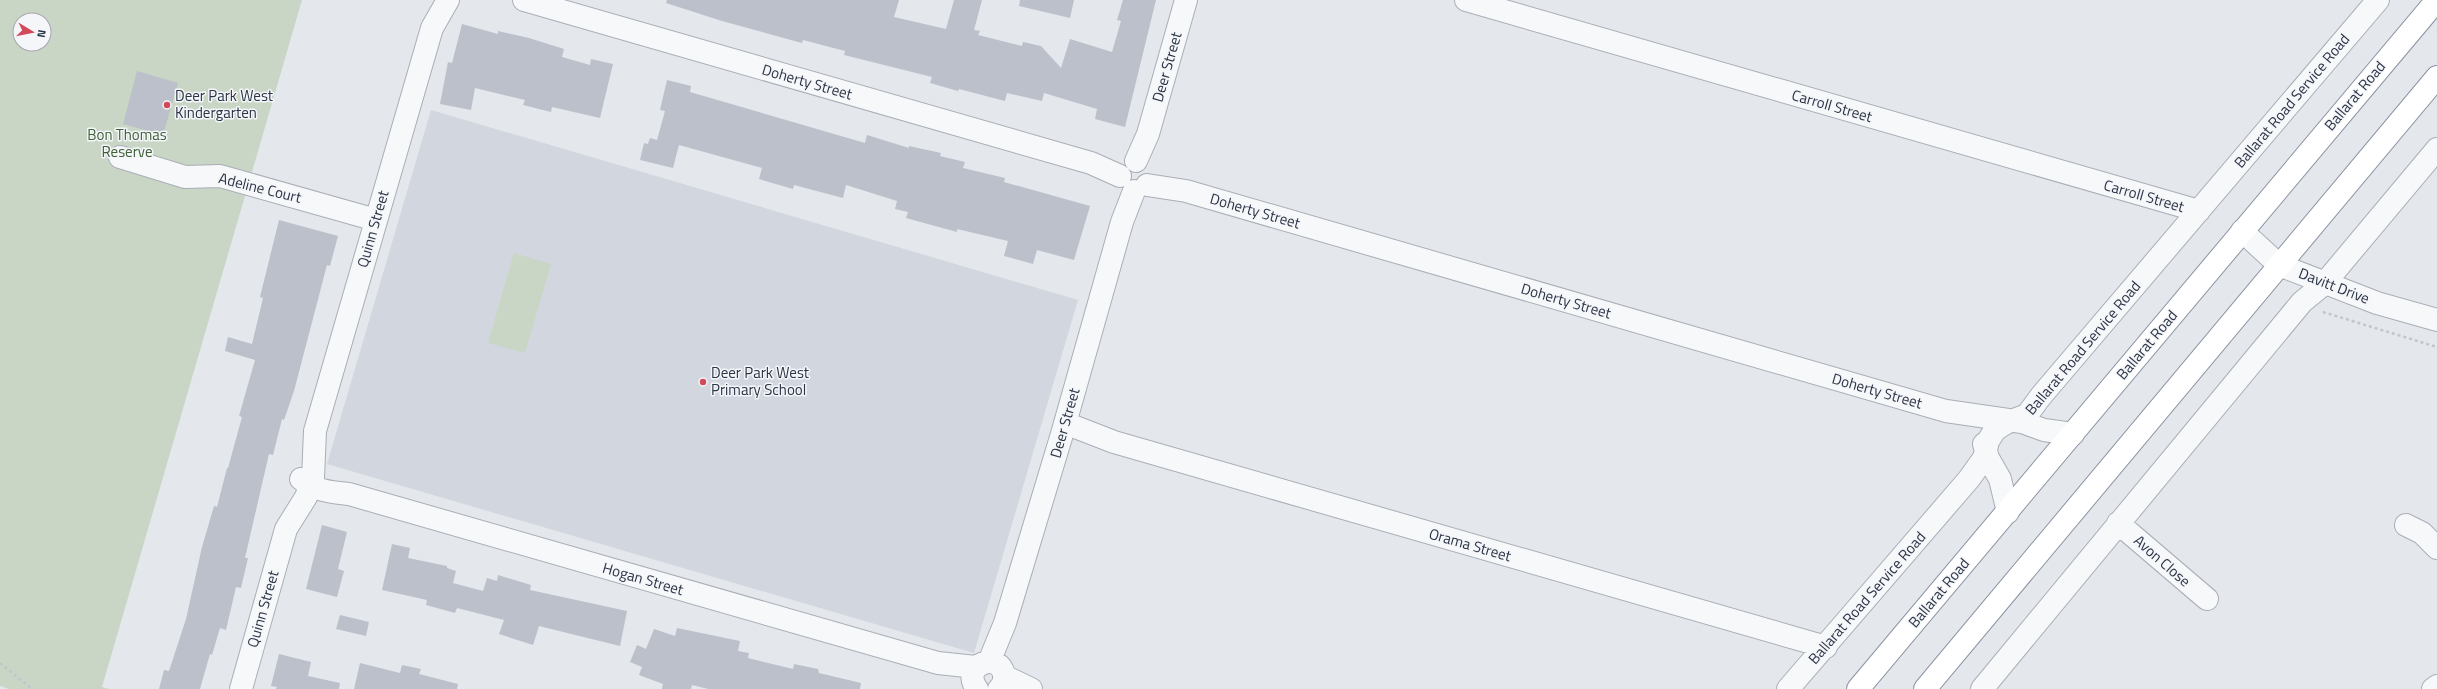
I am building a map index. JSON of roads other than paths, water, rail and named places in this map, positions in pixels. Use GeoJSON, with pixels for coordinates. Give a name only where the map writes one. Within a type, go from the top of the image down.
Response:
{"type":"FeatureCollection","features":[{"type":"Feature","properties":{"kind":"highway","name":"Ballarat Road"},"geometry":{"type":"LineString","coordinates":[[1858,689],[2437,0]]}},
{"type":"Feature","properties":{"kind":"highway"},"geometry":{"type":"LineString","coordinates":[[1925,689],[2437,77]]}},
{"type":"Feature","properties":{"kind":"street","name":"Quinn Street"},"geometry":{"type":"LineString","coordinates":[[241,689],[286,529],[287,511],[294,491],[308,481],[304,447],[314,431],[432,28],[436,0]]}},
{"type":"Feature","properties":{"kind":"street","name":"Quinn Street"},"geometry":{"type":"LineString","coordinates":[[432,28],[448,0]]}},
{"type":"Feature","properties":{"kind":"street","name":"Doherty Street"},"geometry":{"type":"LineString","coordinates":[[524,0],[1946,411],[2015,421],[2044,430],[2073,434]]}},
{"type":"Feature","properties":{"kind":"street","name":"Deer Street"},"geometry":{"type":"LineString","coordinates":[[993,678],[1005,623],[1064,429],[1186,0]]}},
{"type":"Feature","properties":{"kind":"street","name":"Carroll Street"},"geometry":{"type":"LineString","coordinates":[[1466,0],[2199,211]]}},
{"type":"Feature","properties":{"kind":"street","name":"Ballarat Road Service Road"},"geometry":{"type":"LineString","coordinates":[[1788,689],[1826,647],[1969,478],[1982,461],[1986,452],[1988,441],[1995,430],[2006,423],[2015,421],[2029,414],[2044,392],[2378,0]]}},
{"type":"Feature","properties":{"kind":"street"},"geometry":{"type":"LineString","coordinates":[[1982,689],[2302,302],[2324,284],[2437,149]]}},
{"type":"Feature","properties":{"kind":"street","name":"Adeline Court"},"geometry":{"type":"LineString","coordinates":[[120,157],[185,177],[220,176],[376,220]]}},
{"type":"Feature","properties":{"kind":"street","name":"Davitt Drive"},"geometry":{"type":"LineString","coordinates":[[2242,231],[2279,265],[2324,284],[2437,320]]}},
{"type":"Feature","properties":{"kind":"street","name":"Doherty Street"},"geometry":{"type":"LineString","coordinates":[[1946,411],[1975,428],[1982,439],[1986,452],[2000,479],[2008,512]]}},
{"type":"Feature","properties":{"kind":"street","name":"Orama Street"},"geometry":{"type":"LineString","coordinates":[[1064,429],[1114,442],[1826,647]]}},
{"type":"Feature","properties":{"kind":"street","name":"Hogan Street"},"geometry":{"type":"LineString","coordinates":[[308,481],[325,481],[349,494],[1031,689]]}},
{"type":"Feature","properties":{"kind":"street","name":"Avon Close"},"geometry":{"type":"LineString","coordinates":[[2118,523],[2207,599]]}},
{"type":"Feature","properties":{"kind":"street"},"geometry":{"type":"LineString","coordinates":[[2406,525],[2422,533],[2437,548]]}},
{"type":"Feature","properties":{"kind":"street"},"geometry":{"type":"LineString","coordinates":[[2433,689],[2437,686]]}},
{"type":"Feature","properties":{"kind":"place","name":"Deer Park West Kindergarten"},"geometry":{"type":"Point","coordinates":[167,105]}},
{"type":"Feature","properties":{"kind":"place","name":"Deer Park West Primary School"},"geometry":{"type":"Point","coordinates":[703,382]}},
{"type":"Feature","properties":{"kind":"park label","name":"Bon Thomas Reserve"},"geometry":{"type":"Point","coordinates":[127,144]}}]}
